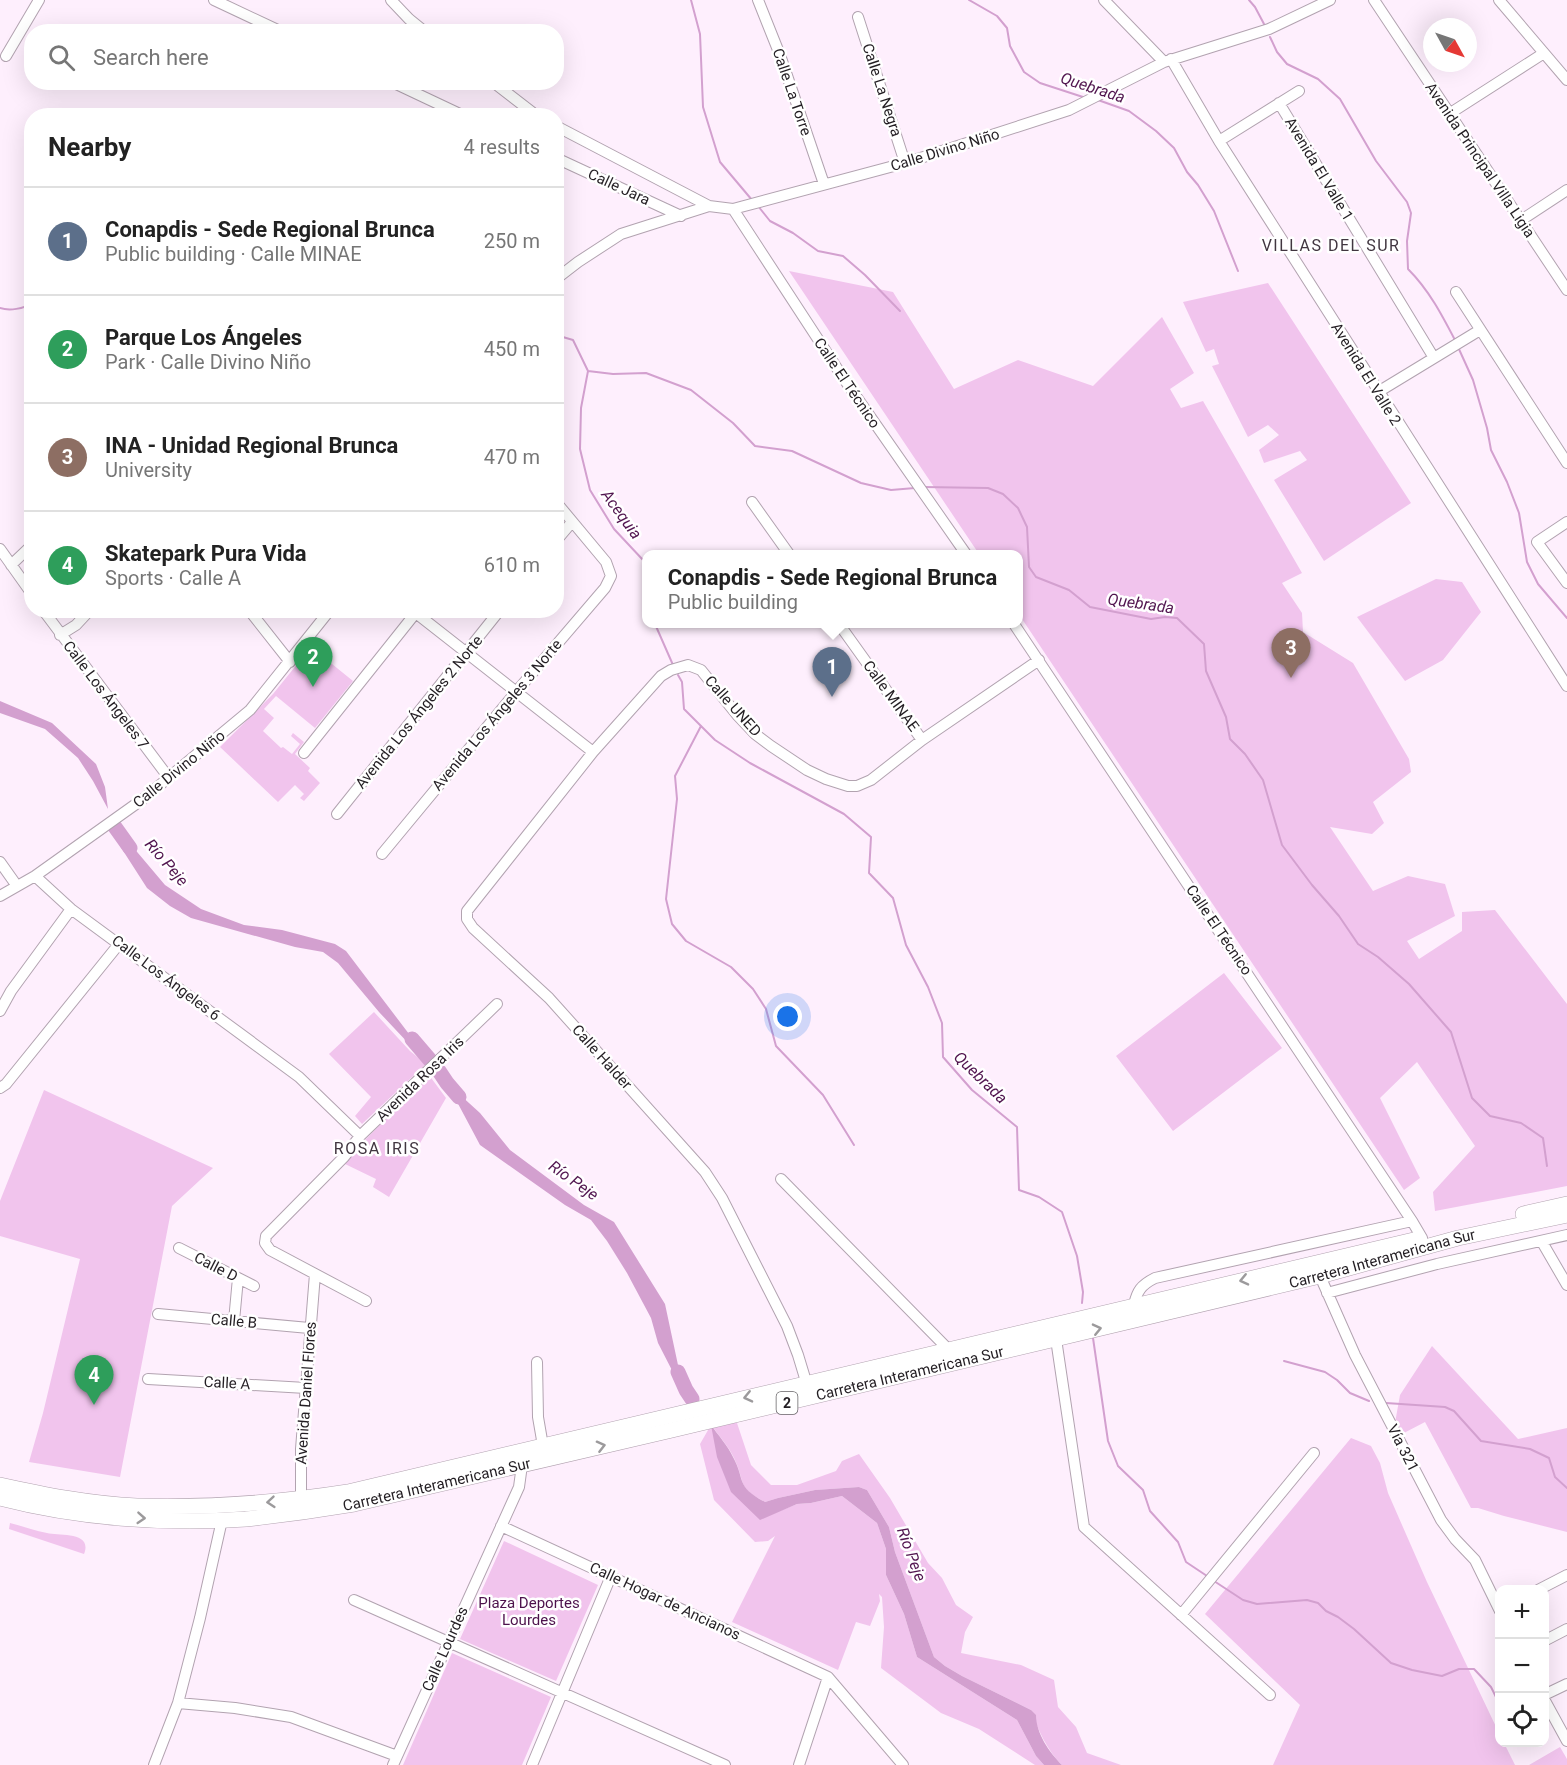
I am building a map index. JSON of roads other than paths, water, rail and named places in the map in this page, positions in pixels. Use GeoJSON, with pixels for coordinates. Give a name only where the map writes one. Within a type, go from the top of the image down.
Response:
{"type":"FeatureCollection","features":[{"type":"Feature","properties":{"kind":"highway","name":"Carretera Interamericana Sur"},"geometry":{"type":"LineString","coordinates":[[5,1500],[39,1508],[100,1516],[172,1521],[222,1520],[301,1506],[348,1492],[568,1440],[1056,1339],[1320,1276],[1422,1238],[1567,1204]]}},
{"type":"Feature","properties":{"kind":"highway","name":"Carretera Interamericana Sur"},"geometry":{"type":"LineString","coordinates":[[0,1485],[80,1500],[129,1505],[354,1504],[522,1465],[808,1390],[949,1350],[1134,1305],[1276,1272],[1376,1255],[1567,1215]]}},
{"type":"Feature","properties":{"kind":"highway"},"geometry":{"type":"LineString","coordinates":[[1422,1238],[1458,1238]]}},
{"type":"Feature","properties":{"kind":"highway"},"geometry":{"type":"LineString","coordinates":[[1276,1272],[1312,1270],[1320,1276]]}},
{"type":"Feature","properties":{"kind":"highway"},"geometry":{"type":"LineString","coordinates":[[5,1500],[16,1496],[107,1510],[129,1505]]}},
{"type":"Feature","properties":{"kind":"street"},"geometry":{"type":"LineString","coordinates":[[25,24],[39,0]]}},
{"type":"Feature","properties":{"kind":"street"},"geometry":{"type":"LineString","coordinates":[[214,0],[265,24]]}},
{"type":"Feature","properties":{"kind":"street"},"geometry":{"type":"LineString","coordinates":[[391,0],[416,24]]}},
{"type":"Feature","properties":{"kind":"street","name":"Calle La Torre"},"geometry":{"type":"LineString","coordinates":[[758,0],[780,55],[824,184]]}},
{"type":"Feature","properties":{"kind":"street","name":"Avenida El Valle 2"},"geometry":{"type":"LineString","coordinates":[[1104,0],[1167,60],[1567,686]]}},
{"type":"Feature","properties":{"kind":"street","name":"Calle Divino Niño"},"geometry":{"type":"LineString","coordinates":[[564,273],[621,234],[709,206],[733,209],[905,163],[1069,110],[1167,60],[1269,29],[1330,0]]}},
{"type":"Feature","properties":{"kind":"street","name":"Avenida Principal Villa Ligia"},"geometry":{"type":"LineString","coordinates":[[1374,0],[1567,290]]}},
{"type":"Feature","properties":{"kind":"street"},"geometry":{"type":"LineString","coordinates":[[1499,0],[1567,80]]}},
{"type":"Feature","properties":{"kind":"street","name":"Calle La Negra"},"geometry":{"type":"LineString","coordinates":[[858,17],[905,163]]}},
{"type":"Feature","properties":{"kind":"street"},"geometry":{"type":"LineString","coordinates":[[6,56],[24,25]]}},
{"type":"Feature","properties":{"kind":"street"},"geometry":{"type":"LineString","coordinates":[[1449,114],[1544,53]]}},
{"type":"Feature","properties":{"kind":"street"},"geometry":{"type":"LineString","coordinates":[[409,90],[447,108]]}},
{"type":"Feature","properties":{"kind":"street"},"geometry":{"type":"LineString","coordinates":[[503,90],[527,108]]}},
{"type":"Feature","properties":{"kind":"street"},"geometry":{"type":"LineString","coordinates":[[1219,141],[1299,91]]}},
{"type":"Feature","properties":{"kind":"street","name":"Avenida El Valle 1"},"geometry":{"type":"LineString","coordinates":[[1279,103],[1434,358]]}},
{"type":"Feature","properties":{"kind":"street"},"geometry":{"type":"LineString","coordinates":[[564,130],[709,206]]}},
{"type":"Feature","properties":{"kind":"street","name":"Calle Jara"},"geometry":{"type":"LineString","coordinates":[[564,162],[681,216]]}},
{"type":"Feature","properties":{"kind":"street"},"geometry":{"type":"LineString","coordinates":[[1520,221],[1567,190]]}},
{"type":"Feature","properties":{"kind":"street","name":"Calle El Técnico"},"geometry":{"type":"LineString","coordinates":[[733,209],[844,379],[963,550]]}},
{"type":"Feature","properties":{"kind":"street"},"geometry":{"type":"LineString","coordinates":[[1456,292],[1567,463]]}},
{"type":"Feature","properties":{"kind":"street"},"geometry":{"type":"LineString","coordinates":[[1378,392],[1480,330]]}},
{"type":"Feature","properties":{"kind":"street"},"geometry":{"type":"LineString","coordinates":[[752,502],[786,550]]}},
{"type":"Feature","properties":{"kind":"street"},"geometry":{"type":"LineString","coordinates":[[564,512],[572,522],[564,532]]}},
{"type":"Feature","properties":{"kind":"street","name":"Avenida Los Ángeles 3 Norte"},"geometry":{"type":"LineString","coordinates":[[382,854],[605,588],[611,576],[606,562],[572,522]]}},
{"type":"Feature","properties":{"kind":"street"},"geometry":{"type":"LineString","coordinates":[[1567,522],[1537,542],[1567,583]]}},
{"type":"Feature","properties":{"kind":"street"},"geometry":{"type":"LineString","coordinates":[[0,549],[24,583]]}},
{"type":"Feature","properties":{"kind":"street"},"geometry":{"type":"LineString","coordinates":[[11,565],[24,553]]}},
{"type":"Feature","properties":{"kind":"street","name":"Calle Los Ángeles 7"},"geometry":{"type":"LineString","coordinates":[[48,618],[169,778]]}},
{"type":"Feature","properties":{"kind":"street"},"geometry":{"type":"LineString","coordinates":[[60,635],[83,618]]}},
{"type":"Feature","properties":{"kind":"street"},"geometry":{"type":"LineString","coordinates":[[255,618],[290,662]]}},
{"type":"Feature","properties":{"kind":"street","name":"Calle Divino Niño"},"geometry":{"type":"LineString","coordinates":[[0,896],[35,876],[118,818],[250,710],[324,618]]}},
{"type":"Feature","properties":{"kind":"street"},"geometry":{"type":"LineString","coordinates":[[304,753],[410,618]]}},
{"type":"Feature","properties":{"kind":"street"},"geometry":{"type":"LineString","coordinates":[[424,618],[593,752]]}},
{"type":"Feature","properties":{"kind":"street","name":"Avenida Los Ángeles 2 Norte"},"geometry":{"type":"LineString","coordinates":[[337,814],[494,618]]}},
{"type":"Feature","properties":{"kind":"street","name":"Calle MINAE"},"geometry":{"type":"LineString","coordinates":[[841,628],[922,740]]}},
{"type":"Feature","properties":{"kind":"street","name":"Calle El Técnico"},"geometry":{"type":"LineString","coordinates":[[1017,628],[1422,1238]]}},
{"type":"Feature","properties":{"kind":"street","name":"Calle UNED"},"geometry":{"type":"LineString","coordinates":[[593,752],[661,676],[688,665],[701,670],[738,717],[755,734],[787,758],[807,770],[838,783],[848,786],[863,784],[922,740],[1039,660]]}},
{"type":"Feature","properties":{"kind":"street","name":"Calle Halder"},"geometry":{"type":"LineString","coordinates":[[593,752],[466,911],[467,919],[473,928],[549,998],[705,1172],[722,1197],[787,1326],[808,1390]]}},
{"type":"Feature","properties":{"kind":"street"},"geometry":{"type":"LineString","coordinates":[[0,862],[17,886]]}},
{"type":"Feature","properties":{"kind":"street","name":"Calle Los Ángeles 6"},"geometry":{"type":"LineString","coordinates":[[35,876],[71,909],[300,1077],[360,1136]]}},
{"type":"Feature","properties":{"kind":"street"},"geometry":{"type":"LineString","coordinates":[[0,1011],[11,991],[71,909]]}},
{"type":"Feature","properties":{"kind":"street"},"geometry":{"type":"LineString","coordinates":[[0,1088],[6,1084],[119,944]]}},
{"type":"Feature","properties":{"kind":"street","name":"Avenida Rosa Iris"},"geometry":{"type":"LineString","coordinates":[[315,1274],[270,1250],[265,1243],[266,1236],[344,1157],[360,1136],[497,1004]]}},
{"type":"Feature","properties":{"kind":"street"},"geometry":{"type":"LineString","coordinates":[[781,1179],[949,1350]]}},
{"type":"Feature","properties":{"kind":"street"},"geometry":{"type":"LineString","coordinates":[[1134,1305],[1141,1287],[1155,1278],[1412,1221]]}},
{"type":"Feature","properties":{"kind":"street"},"geometry":{"type":"LineString","coordinates":[[1327,1293],[1437,1264],[1567,1235]]}},
{"type":"Feature","properties":{"kind":"street"},"geometry":{"type":"LineString","coordinates":[[1542,1242],[1567,1285]]}},
{"type":"Feature","properties":{"kind":"street","name":"Calle D"},"geometry":{"type":"LineString","coordinates":[[179,1248],[254,1286]]}},
{"type":"Feature","properties":{"kind":"street"},"geometry":{"type":"LineString","coordinates":[[315,1274],[366,1301]]}},
{"type":"Feature","properties":{"kind":"street","name":"Avenida Daniel Flores"},"geometry":{"type":"LineString","coordinates":[[301,1506],[301,1449],[315,1274]]}},
{"type":"Feature","properties":{"kind":"street","name":"Vía 321"},"geometry":{"type":"LineString","coordinates":[[1320,1276],[1355,1355],[1441,1520],[1450,1534],[1475,1560],[1495,1602]]}},
{"type":"Feature","properties":{"kind":"street"},"geometry":{"type":"LineString","coordinates":[[234,1321],[238,1278]]}},
{"type":"Feature","properties":{"kind":"street","name":"Calle B"},"geometry":{"type":"LineString","coordinates":[[159,1314],[309,1328]]}},
{"type":"Feature","properties":{"kind":"street"},"geometry":{"type":"LineString","coordinates":[[1056,1339],[1084,1527],[1270,1695]]}},
{"type":"Feature","properties":{"kind":"street"},"geometry":{"type":"LineString","coordinates":[[537,1362],[538,1417],[543,1446]]}},
{"type":"Feature","properties":{"kind":"street","name":"Calle A"},"geometry":{"type":"LineString","coordinates":[[148,1379],[306,1388]]}},
{"type":"Feature","properties":{"kind":"street"},"geometry":{"type":"LineString","coordinates":[[485,1460],[493,1465],[508,1461],[522,1465],[535,1455],[558,1449],[568,1440]]}},
{"type":"Feature","properties":{"kind":"street"},"geometry":{"type":"LineString","coordinates":[[1181,1615],[1314,1452]]}},
{"type":"Feature","properties":{"kind":"street","name":"Calle Lourdes"},"geometry":{"type":"LineString","coordinates":[[395,1760],[519,1487],[522,1465]]}},
{"type":"Feature","properties":{"kind":"street"},"geometry":{"type":"LineString","coordinates":[[154,1765],[178,1703],[222,1520]]}},
{"type":"Feature","properties":{"kind":"street","name":"Calle Hogar de Ancianos"},"geometry":{"type":"LineString","coordinates":[[501,1526],[828,1677]]}},
{"type":"Feature","properties":{"kind":"street"},"geometry":{"type":"LineString","coordinates":[[1548,1585],[1567,1575]]}},
{"type":"Feature","properties":{"kind":"street"},"geometry":{"type":"LineString","coordinates":[[532,1765],[612,1576]]}},
{"type":"Feature","properties":{"kind":"street"},"geometry":{"type":"LineString","coordinates":[[354,1600],[724,1765]]}},
{"type":"Feature","properties":{"kind":"street"},"geometry":{"type":"LineString","coordinates":[[1549,1639],[1567,1629]]}},
{"type":"Feature","properties":{"kind":"street"},"geometry":{"type":"LineString","coordinates":[[799,1765],[828,1677]]}},
{"type":"Feature","properties":{"kind":"street"},"geometry":{"type":"LineString","coordinates":[[828,1677],[903,1765]]}},
{"type":"Feature","properties":{"kind":"street"},"geometry":{"type":"LineString","coordinates":[[1549,1695],[1567,1684]]}},
{"type":"Feature","properties":{"kind":"street"},"geometry":{"type":"LineString","coordinates":[[178,1703],[236,1708],[291,1717],[395,1760]]}},
{"type":"Feature","properties":{"kind":"street"},"geometry":{"type":"LineString","coordinates":[[1549,1705],[1567,1740]]}},
{"type":"Feature","properties":{"kind":"waterway","name":"Quebrada"},"geometry":{"type":"LineString","coordinates":[[691,0],[700,34],[703,107],[720,162],[752,200]]}},
{"type":"Feature","properties":{"kind":"waterway","name":"Quebrada"},"geometry":{"type":"LineString","coordinates":[[969,0],[997,16],[1007,28],[1010,46],[1024,72],[1040,83],[1086,98]]}},
{"type":"Feature","properties":{"kind":"waterway"},"geometry":{"type":"LineString","coordinates":[[1249,0],[1264,24]]}},
{"type":"Feature","properties":{"kind":"waterway"},"geometry":{"type":"LineString","coordinates":[[1270,37],[1277,52],[1287,64],[1318,79],[1340,99],[1376,161],[1407,202],[1411,213],[1407,241],[1408,269],[1429,294],[1456,342]]}},
{"type":"Feature","properties":{"kind":"waterway","name":"Quebrada"},"geometry":{"type":"LineString","coordinates":[[1098,100],[1129,111],[1174,148],[1187,172],[1214,211],[1238,271]]}},
{"type":"Feature","properties":{"kind":"waterway","name":"Quebrada"},"geometry":{"type":"LineString","coordinates":[[758,206],[770,221],[793,233],[818,251],[843,256],[900,311]]}},
{"type":"Feature","properties":{"kind":"waterway","name":"Acequia"},"geometry":{"type":"LineString","coordinates":[[0,308],[24,307]]}},
{"type":"Feature","properties":{"kind":"waterway","name":"Acequia"},"geometry":{"type":"LineString","coordinates":[[564,337],[573,340],[588,371],[581,408],[580,449],[590,490],[614,529],[642,559]]}},
{"type":"Feature","properties":{"kind":"waterway"},"geometry":{"type":"LineString","coordinates":[[1458,347],[1473,380],[1491,450],[1519,513],[1527,562],[1538,584],[1567,618]]}},
{"type":"Feature","properties":{"kind":"waterway","name":"Quebrada"},"geometry":{"type":"LineString","coordinates":[[588,371],[613,374],[646,373],[691,390],[733,423],[755,446],[792,451],[861,483],[891,490],[915,488]]}},
{"type":"Feature","properties":{"kind":"waterway","name":"Quebrada"},"geometry":{"type":"LineString","coordinates":[[924,487],[988,488],[1003,494],[1018,508],[1027,527],[1029,567],[1036,577],[1069,590],[1090,607],[1151,619],[1177,618],[1204,644],[1206,671],[1226,717],[1230,739],[1245,754],[1263,780],[1282,845],[1339,916],[1358,944],[1378,957],[1409,984],[1451,1032],[1472,1098],[1490,1116],[1521,1123],[1543,1138],[1547,1166]]}},
{"type":"Feature","properties":{"kind":"waterway","name":"Acequia"},"geometry":{"type":"LineString","coordinates":[[657,628],[673,665]]}},
{"type":"Feature","properties":{"kind":"waterway","name":"Quebrada"},"geometry":{"type":"LineString","coordinates":[[678,675],[682,682],[684,709],[715,740],[750,763],[844,814],[871,837],[869,873],[893,898],[906,945],[928,987],[942,1023],[943,1057],[972,1090],[1017,1127],[1019,1190],[1039,1197],[1062,1212],[1077,1256],[1083,1292],[1082,1303]]}},
{"type":"Feature","properties":{"kind":"waterway","name":"Quebrada"},"geometry":{"type":"LineString","coordinates":[[701,726],[675,776],[677,799],[666,899],[672,924],[686,941],[731,967],[753,989],[766,1009],[776,1046],[823,1095],[854,1145]]}},
{"type":"Feature","properties":{"kind":"waterway","name":"Río Peje"},"geometry":{"type":"LineString","coordinates":[[115,827],[130,848]]}},
{"type":"Feature","properties":{"kind":"waterway","name":"Río Peje"},"geometry":{"type":"LineString","coordinates":[[412,1039],[430,1060]]}},
{"type":"Feature","properties":{"kind":"waterway","name":"Río Peje"},"geometry":{"type":"LineString","coordinates":[[439,1071],[459,1097]]}},
{"type":"Feature","properties":{"kind":"waterway"},"geometry":{"type":"LineString","coordinates":[[1093,1338],[1108,1441],[1118,1466],[1143,1490],[1150,1511],[1178,1542],[1186,1562],[1207,1576]]}},
{"type":"Feature","properties":{"kind":"waterway"},"geometry":{"type":"LineString","coordinates":[[1284,1361],[1325,1372],[1350,1393],[1369,1401]]}},
{"type":"Feature","properties":{"kind":"waterway","name":"Río Peje"},"geometry":{"type":"LineString","coordinates":[[678,1372],[692,1399]]}},
{"type":"Feature","properties":{"kind":"waterway"},"geometry":{"type":"LineString","coordinates":[[1386,1403],[1445,1407],[1454,1411],[1481,1441],[1530,1449],[1549,1458],[1555,1477],[1567,1488]]}},
{"type":"Feature","properties":{"kind":"waterway"},"geometry":{"type":"LineString","coordinates":[[1214,1581],[1243,1600],[1257,1604],[1307,1600],[1318,1603],[1326,1611],[1354,1629],[1391,1663],[1442,1676],[1459,1669],[1474,1669],[1491,1687],[1495,1695]]}},
{"type":"Feature","properties":{"kind":"place","name":"INA - Unidad Regional Brunca"},"geometry":{"type":"Point","coordinates":[1291,678]}},
{"type":"Feature","properties":{"kind":"place","name":"Parque Los Ángeles"},"geometry":{"type":"Point","coordinates":[313,687]}},
{"type":"Feature","properties":{"kind":"place","name":"Conapdis - Sede Regional Brunca"},"geometry":{"type":"Point","coordinates":[832,697]}},
{"type":"Feature","properties":{"kind":"place","name":"Skatepark Pura Vida"},"geometry":{"type":"Point","coordinates":[94,1405]}},
{"type":"Feature","properties":{"kind":"district","name":"VILLAS DEL SUR"},"geometry":{"type":"Point","coordinates":[1331,245]}},
{"type":"Feature","properties":{"kind":"district","name":"ROSA IRIS"},"geometry":{"type":"Point","coordinates":[377,1148]}},
{"type":"Feature","properties":{"kind":"park label","name":"Plaza Deportes Lourdes"},"geometry":{"type":"Point","coordinates":[529,1612]}}]}
